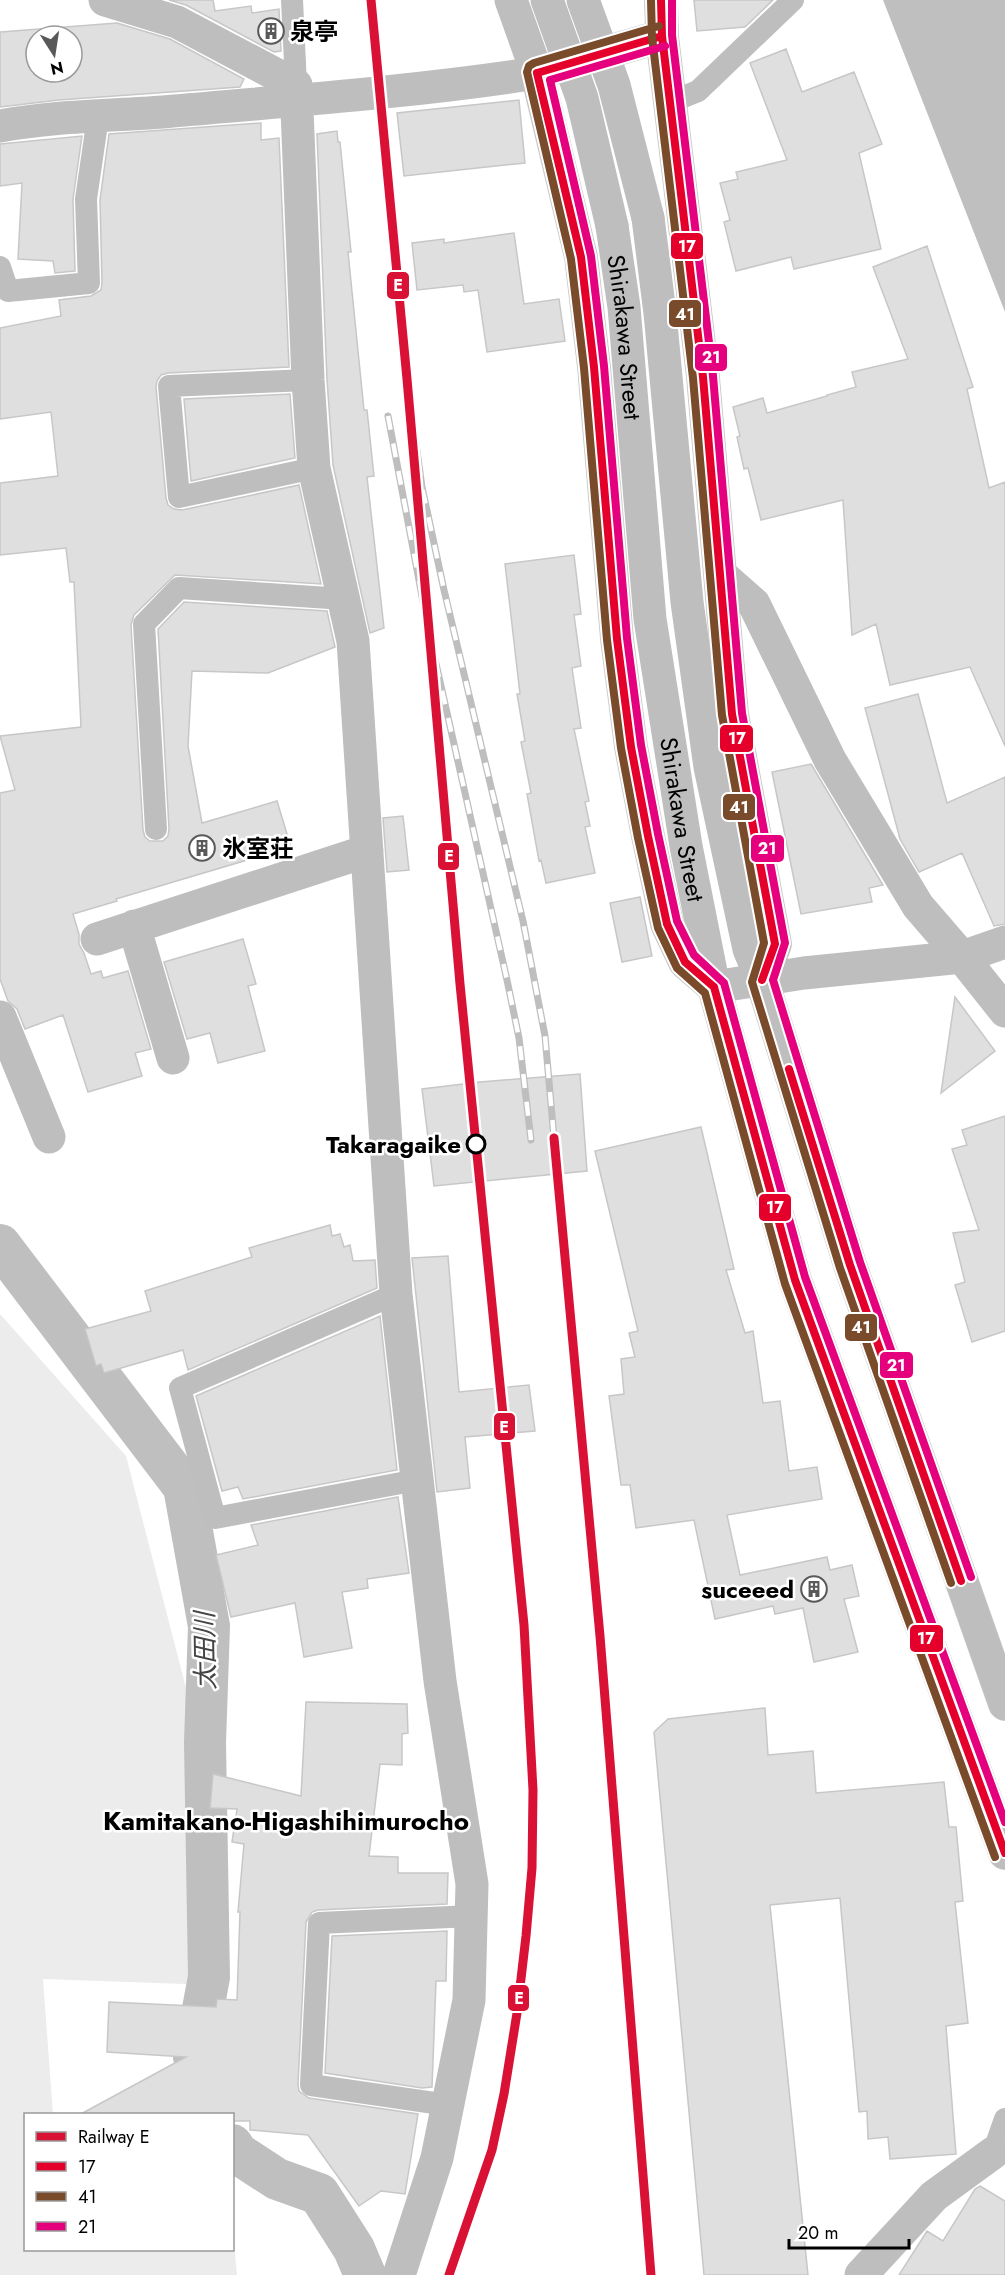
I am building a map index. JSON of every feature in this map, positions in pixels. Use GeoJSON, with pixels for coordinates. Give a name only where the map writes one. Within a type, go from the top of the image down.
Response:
{"type":"FeatureCollection","features":[{"type":"Feature","properties":{"kind":"main road"},"geometry":{"type":"LineString","coordinates":[[105,0],[177,22],[296,93]]}},
{"type":"Feature","properties":{"kind":"main road"},"geometry":{"type":"LineString","coordinates":[[511,0],[537,73],[581,257],[594,367],[617,639],[631,747],[667,924],[685,962],[714,987],[962,957],[1005,942]]}},
{"type":"Feature","properties":{"kind":"main road","name":"Shirakawa Street"},"geometry":{"type":"LineString","coordinates":[[547,0],[582,98],[612,226],[624,307],[650,619],[686,846],[714,987],[795,1280],[1005,1854]]}},
{"type":"Feature","properties":{"kind":"main road","name":"Shirakawa Street"},"geometry":{"type":"LineString","coordinates":[[584,0],[614,85],[648,218],[660,313],[687,602],[710,767],[749,949],[762,980],[850,1265],[1005,1704]]}},
{"type":"Feature","properties":{"kind":"main road"},"geometry":{"type":"LineString","coordinates":[[661,0],[662,36],[703,377],[732,714],[775,944],[762,980]]}},
{"type":"Feature","properties":{"kind":"main road"},"geometry":{"type":"LineString","coordinates":[[0,126],[28,121],[98,117],[296,93],[359,96],[537,73],[662,36]]}},
{"type":"Feature","properties":{"kind":"main road"},"geometry":{"type":"LineString","coordinates":[[296,93],[314,468],[353,641],[396,1294],[440,1681],[472,1884],[469,2001],[437,2158],[399,2275]]}},
{"type":"Feature","properties":{"kind":"main road"},"geometry":{"type":"LineString","coordinates":[[721,574],[754,604],[836,770],[918,906],[1005,1011]]}},
{"type":"Feature","properties":{"kind":"main road"},"geometry":{"type":"LineString","coordinates":[[97,939],[367,851]]}},
{"type":"Feature","properties":{"kind":"main road"},"geometry":{"type":"LineString","coordinates":[[134,926],[174,1058]]}},
{"type":"Feature","properties":{"kind":"main road"},"geometry":{"type":"LineString","coordinates":[[0,1017],[49,1137]]}},
{"type":"Feature","properties":{"kind":"main road"},"geometry":{"type":"LineString","coordinates":[[861,2275],[934,2196],[993,2153]]}},
{"type":"Feature","properties":{"kind":"lane"},"geometry":{"type":"LineString","coordinates":[[292,0],[296,93]]}},
{"type":"Feature","properties":{"kind":"lane"},"geometry":{"type":"LineString","coordinates":[[671,102],[698,91],[793,0]]}},
{"type":"Feature","properties":{"kind":"lane"},"geometry":{"type":"LineString","coordinates":[[0,267],[8,291],[89,283],[86,199],[98,117]]}},
{"type":"Feature","properties":{"kind":"lane"},"geometry":{"type":"LineString","coordinates":[[308,380],[169,386],[179,497],[314,468]]}},
{"type":"Feature","properties":{"kind":"lane"},"geometry":{"type":"LineString","coordinates":[[156,829],[144,624],[179,588],[344,599]]}},
{"type":"Feature","properties":{"kind":"lane"},"geometry":{"type":"LineString","coordinates":[[396,1294],[180,1388],[215,1518],[417,1480]]}},
{"type":"Feature","properties":{"kind":"lane"},"geometry":{"type":"LineString","coordinates":[[448,2105],[311,2085],[319,1923],[472,1916]]}},
{"type":"Feature","properties":{"kind":"lane"},"geometry":{"type":"LineString","coordinates":[[993,2153],[1005,2119]]}},
{"type":"Feature","properties":{"kind":"shaded area"},"geometry":{"type":"Polygon","coordinates":[[[883,0],[1005,0],[1005,312],[883,0]]]}},
{"type":"Feature","properties":{"kind":"shaded area"},"geometry":{"type":"Polygon","coordinates":[[[0,1314],[126,1456],[193,1715],[214,1985],[43,1979],[53,2113],[24,2113],[24,2251],[234,2251],[234,2244],[237,2275],[0,2275],[0,1314]]]}},
{"type":"Feature","properties":{"kind":"building"},"geometry":{"type":"Polygon","coordinates":[[[169,0],[213,0],[215,11],[251,6],[252,13],[279,9],[281,51],[274,52],[186,5],[169,0]]]}},
{"type":"Feature","properties":{"kind":"building"},"geometry":{"type":"Polygon","coordinates":[[[694,0],[773,0],[745,27],[697,31],[694,0]]]}},
{"type":"Feature","properties":{"kind":"building"},"geometry":{"type":"Polygon","coordinates":[[[117,23],[170,39],[244,79],[240,87],[59,100],[0,107],[0,32],[24,30],[24,84],[84,84],[84,26],[117,23]]]}},
{"type":"Feature","properties":{"kind":"building"},"geometry":{"type":"Polygon","coordinates":[[[786,49],[802,92],[854,72],[882,144],[859,153],[881,249],[794,269],[791,257],[736,271],[724,222],[730,220],[720,183],[738,179],[736,172],[787,160],[750,63],[786,49]]]}},
{"type":"Feature","properties":{"kind":"building"},"geometry":{"type":"Polygon","coordinates":[[[519,100],[525,163],[404,176],[397,113],[519,100]]]}},
{"type":"Feature","properties":{"kind":"building"},"geometry":{"type":"Polygon","coordinates":[[[261,123],[261,140],[279,138],[289,367],[161,375],[156,387],[166,498],[168,505],[182,510],[299,485],[321,584],[175,575],[134,615],[131,625],[145,837],[150,841],[163,841],[168,836],[158,629],[184,602],[327,611],[335,647],[268,673],[192,671],[188,746],[202,823],[277,801],[291,847],[73,914],[79,934],[79,944],[91,974],[101,971],[103,978],[128,971],[151,1049],[135,1053],[142,1076],[88,1092],[63,1015],[25,1029],[17,1009],[8,1001],[0,979],[0,793],[15,790],[0,736],[81,727],[74,582],[70,582],[66,548],[0,555],[0,483],[58,476],[51,412],[0,419],[0,328],[61,316],[59,300],[91,296],[101,290],[100,200],[109,134],[261,123]]]}},
{"type":"Feature","properties":{"kind":"building"},"geometry":{"type":"Polygon","coordinates":[[[337,131],[351,252],[348,252],[364,410],[367,410],[374,476],[367,477],[384,628],[370,633],[333,465],[327,379],[317,134],[337,131]]]}},
{"type":"Feature","properties":{"kind":"building"},"geometry":{"type":"Polygon","coordinates":[[[82,136],[73,199],[75,271],[55,273],[53,261],[18,259],[22,183],[0,186],[0,144],[82,136]]]}},
{"type":"Feature","properties":{"kind":"building"},"geometry":{"type":"Polygon","coordinates":[[[514,233],[524,304],[559,299],[565,341],[487,352],[478,290],[464,292],[463,285],[417,290],[412,243],[444,239],[444,243],[514,233]]]}},
{"type":"Feature","properties":{"kind":"building"},"geometry":{"type":"Polygon","coordinates":[[[927,246],[973,387],[967,389],[989,488],[1005,482],[1005,746],[970,667],[890,685],[876,624],[852,635],[843,500],[761,520],[748,468],[744,469],[737,437],[740,436],[733,407],[763,398],[767,413],[856,387],[852,372],[908,359],[873,267],[927,246]]]}},
{"type":"Feature","properties":{"kind":"building"},"geometry":{"type":"Polygon","coordinates":[[[290,394],[295,458],[191,481],[184,399],[290,394]]]}},
{"type":"Feature","properties":{"kind":"building"},"geometry":{"type":"Polygon","coordinates":[[[574,555],[581,614],[574,615],[581,666],[572,668],[581,728],[574,729],[589,801],[585,802],[590,826],[585,827],[595,873],[546,883],[541,860],[539,861],[527,794],[531,793],[521,742],[525,741],[517,694],[520,694],[505,564],[574,555]]]}},
{"type":"Feature","properties":{"kind":"building"},"geometry":{"type":"Polygon","coordinates":[[[918,694],[947,803],[1005,777],[1005,924],[994,926],[962,853],[919,872],[900,839],[865,708],[918,694]]]}},
{"type":"Feature","properties":{"kind":"building"},"geometry":{"type":"Polygon","coordinates":[[[811,764],[883,885],[869,888],[872,902],[801,914],[772,772],[811,764]]]}},
{"type":"Feature","properties":{"kind":"building"},"geometry":{"type":"Polygon","coordinates":[[[403,816],[409,870],[387,872],[383,818],[403,816]]]}},
{"type":"Feature","properties":{"kind":"building"},"geometry":{"type":"Polygon","coordinates":[[[640,897],[652,956],[622,962],[610,903],[640,897]]]}},
{"type":"Feature","properties":{"kind":"building"},"geometry":{"type":"Polygon","coordinates":[[[243,939],[256,984],[248,986],[265,1051],[218,1063],[210,1033],[187,1039],[164,962],[243,939]]]}},
{"type":"Feature","properties":{"kind":"building"},"geometry":{"type":"Polygon","coordinates":[[[955,997],[995,1051],[941,1093],[955,997]]]}},
{"type":"Feature","properties":{"kind":"building"},"geometry":{"type":"Polygon","coordinates":[[[580,1074],[587,1171],[434,1186],[422,1089],[580,1074]]]}},
{"type":"Feature","properties":{"kind":"building"},"geometry":{"type":"Polygon","coordinates":[[[1005,1116],[1005,1331],[972,1342],[955,1285],[965,1282],[953,1233],[979,1230],[952,1149],[967,1145],[962,1130],[1005,1116]]]}},
{"type":"Feature","properties":{"kind":"building"},"geometry":{"type":"Polygon","coordinates":[[[701,1127],[734,1269],[726,1270],[745,1333],[753,1331],[763,1403],[780,1401],[789,1471],[817,1467],[822,1499],[727,1515],[740,1575],[827,1557],[830,1570],[852,1565],[859,1596],[844,1599],[858,1652],[814,1662],[803,1608],[775,1614],[773,1606],[715,1619],[694,1520],[636,1528],[630,1485],[621,1485],[609,1396],[624,1394],[621,1359],[635,1357],[629,1333],[638,1331],[595,1151],[701,1127]]]}},
{"type":"Feature","properties":{"kind":"building"},"geometry":{"type":"Polygon","coordinates":[[[330,1225],[332,1236],[340,1234],[344,1247],[350,1245],[353,1261],[375,1260],[377,1288],[188,1370],[183,1350],[104,1373],[101,1364],[96,1366],[85,1329],[151,1311],[145,1291],[252,1257],[249,1248],[330,1225]]]}},
{"type":"Feature","properties":{"kind":"building"},"geometry":{"type":"Polygon","coordinates":[[[448,1256],[459,1392],[529,1385],[535,1431],[465,1437],[470,1488],[437,1492],[412,1258],[448,1256]]]}},
{"type":"Feature","properties":{"kind":"building"},"geometry":{"type":"Polygon","coordinates":[[[380,1316],[397,1470],[243,1499],[238,1487],[222,1491],[196,1396],[380,1316]]]}},
{"type":"Feature","properties":{"kind":"building"},"geometry":{"type":"Polygon","coordinates":[[[398,1497],[409,1573],[367,1579],[368,1588],[342,1592],[352,1648],[304,1657],[295,1603],[231,1617],[216,1555],[258,1545],[251,1525],[398,1497]]]}},
{"type":"Feature","properties":{"kind":"building"},"geometry":{"type":"Polygon","coordinates":[[[306,1702],[407,1704],[408,1733],[402,1734],[402,1765],[380,1764],[369,1856],[398,1857],[398,1873],[448,1873],[447,1904],[318,1910],[312,1912],[306,1922],[299,2091],[309,2098],[418,2114],[405,2194],[381,2191],[359,2206],[308,2135],[250,2130],[250,2121],[234,2121],[234,2113],[83,2113],[186,2057],[107,2052],[109,2002],[216,2007],[217,1999],[237,2000],[240,1912],[238,1912],[244,1844],[232,1842],[237,1809],[210,1808],[213,1774],[301,1796],[306,1702]]]}},
{"type":"Feature","properties":{"kind":"building"},"geometry":{"type":"Polygon","coordinates":[[[765,1708],[768,1755],[813,1751],[816,1793],[944,1782],[949,1827],[956,1827],[963,1901],[955,1902],[968,2023],[946,2026],[956,2154],[890,2159],[888,2137],[868,2139],[867,2111],[859,2112],[840,1898],[770,1905],[808,2275],[704,2275],[654,1732],[668,1719],[765,1708]]]}},
{"type":"Feature","properties":{"kind":"building"},"geometry":{"type":"Polygon","coordinates":[[[447,1931],[446,1981],[436,1981],[432,2087],[422,2088],[325,2073],[332,1936],[447,1931]]]}},
{"type":"Feature","properties":{"kind":"building"},"geometry":{"type":"Polygon","coordinates":[[[980,2186],[1005,2201],[1005,2275],[899,2275],[927,2231],[943,2241],[975,2189],[980,2186]]]}},
{"type":"Feature","properties":{"kind":"waterway","name":"太田川"},"geometry":{"type":"LineString","coordinates":[[0,1245],[184,1487],[209,1626],[205,1742],[209,1977],[194,2057],[196,2063]]}},
{"type":"Feature","properties":{"kind":"waterway","name":"太田川"},"geometry":{"type":"LineString","coordinates":[[234,2148],[237,2153],[277,2179],[319,2194],[354,2249],[365,2275]]}},
{"type":"Feature","properties":{"kind":"railway"},"geometry":{"type":"LineString","coordinates":[[407,379],[422,487],[444,590],[523,921],[545,1036],[554,1138]]}},
{"type":"Feature","properties":{"kind":"railway"},"geometry":{"type":"LineString","coordinates":[[388,416],[428,628],[519,1038],[531,1140]]}},
{"type":"Feature","properties":{"kind":"rail line","name":"E"},"geometry":{"type":"LineString","coordinates":[[371,0],[460,984],[524,1625],[533,1790],[532,1868],[526,1936],[504,2094],[492,2150],[449,2275]]}},
{"type":"Feature","properties":{"kind":"rail line","name":"E"},"geometry":{"type":"LineString","coordinates":[[554,1138],[600,1636],[651,2275]]}},
{"type":"Feature","properties":{"kind":"transit line","name":"41"},"geometry":{"type":"LineString","coordinates":[[651,0],[652,37],[693,378],[722,715],[764,943],[752,982],[840,1268],[951,1583]]}},
{"type":"Feature","properties":{"kind":"transit line","name":"17"},"geometry":{"type":"LineString","coordinates":[[661,0],[662,36],[703,377],[732,714],[775,944],[762,980]]}},
{"type":"Feature","properties":{"kind":"transit line","name":"21"},"geometry":{"type":"LineString","coordinates":[[672,0],[672,35],[713,376],[742,713],[785,943],[773,980],[860,1262],[971,1577]]}},
{"type":"Feature","properties":{"kind":"transit line","name":"41"},"geometry":{"type":"LineString","coordinates":[[659,26],[534,63],[529,66],[527,72],[571,259],[584,368],[607,640],[621,748],[658,928],[677,968],[705,993],[785,1284],[995,1857]]}},
{"type":"Feature","properties":{"kind":"transit line","name":"17"},"geometry":{"type":"LineString","coordinates":[[537,73],[662,36]]}},
{"type":"Feature","properties":{"kind":"transit line","name":"21"},"geometry":{"type":"LineString","coordinates":[[665,46],[550,80],[591,256],[604,366],[627,638],[641,745],[658,834],[677,921],[694,955],[724,983],[805,1277],[1005,1822]]}},
{"type":"Feature","properties":{"kind":"transit line","name":"17"},"geometry":{"type":"LineString","coordinates":[[537,73],[581,257],[594,367],[617,639],[631,747],[648,836],[667,924],[685,962],[714,987]]}},
{"type":"Feature","properties":{"kind":"transit line","name":"17"},"geometry":{"type":"LineString","coordinates":[[714,987],[795,1280],[1005,1853]]}},
{"type":"Feature","properties":{"kind":"transit line","name":"17"},"geometry":{"type":"LineString","coordinates":[[789,1069],[850,1265],[961,1581]]}},
{"type":"Feature","properties":{"kind":"place","name":"泉亭"},"geometry":{"type":"Point","coordinates":[271,31]}},
{"type":"Feature","properties":{"kind":"place","name":"氷室荘"},"geometry":{"type":"Point","coordinates":[202,848]}},
{"type":"Feature","properties":{"kind":"place","name":"Takaragaike"},"geometry":{"type":"Point","coordinates":[476,1144]}},
{"type":"Feature","properties":{"kind":"place","name":"suceeed"},"geometry":{"type":"Point","coordinates":[814,1589]}},
{"type":"Feature","properties":{"kind":"district","name":"Kamitakano-Higashihimurocho"},"geometry":{"type":"Point","coordinates":[286,1821]}}]}
